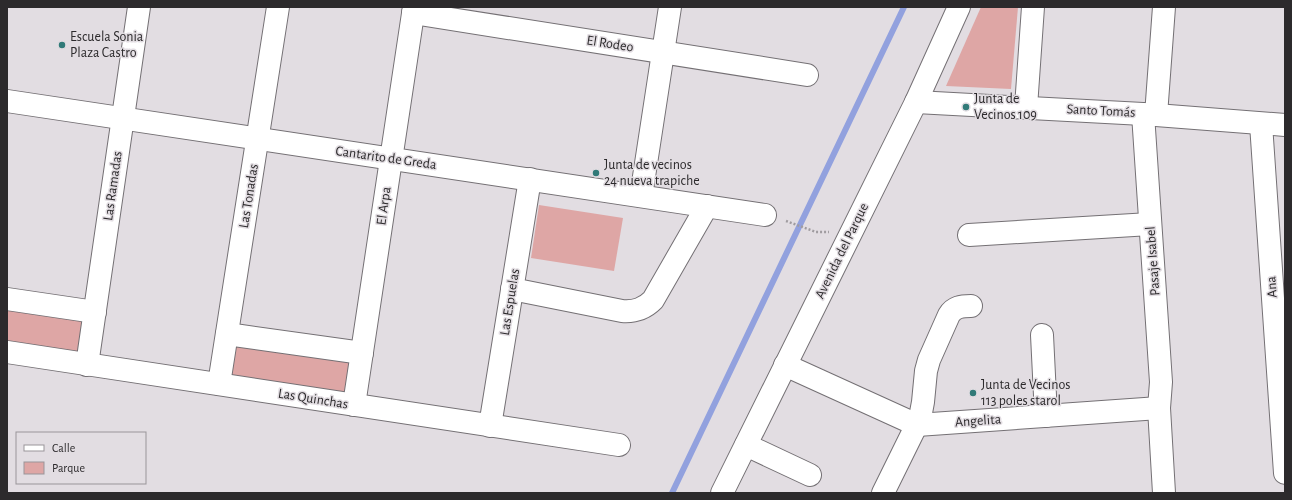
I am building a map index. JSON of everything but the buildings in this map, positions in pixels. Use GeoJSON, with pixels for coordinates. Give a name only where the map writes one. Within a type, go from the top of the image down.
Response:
{"type":"FeatureCollection","features":[{"type":"Feature","properties":{"kind":"street","name":"Las Ramadas"},"geometry":{"type":"LineString","coordinates":[[87,364],[139,7]]}},
{"type":"Feature","properties":{"kind":"street","name":"Las Tonadas"},"geometry":{"type":"LineString","coordinates":[[219,384],[278,7]]}},
{"type":"Feature","properties":{"kind":"street"},"geometry":{"type":"LineString","coordinates":[[642,196],[670,7]]}},
{"type":"Feature","properties":{"kind":"street","name":"Avenida del Parque"},"geometry":{"type":"LineString","coordinates":[[722,493],[916,102],[959,7]]}},
{"type":"Feature","properties":{"kind":"street"},"geometry":{"type":"LineString","coordinates":[[1026,107],[1033,7]]}},
{"type":"Feature","properties":{"kind":"street","name":"Pasaje Isabel"},"geometry":{"type":"LineString","coordinates":[[1164,7],[1150,114],[1150,224],[1160,382],[1159,408],[1164,493]]}},
{"type":"Feature","properties":{"kind":"street","name":"El Rodeo"},"geometry":{"type":"LineString","coordinates":[[414,10],[807,75]]}},
{"type":"Feature","properties":{"kind":"street","name":"El Arpa"},"geometry":{"type":"LineString","coordinates":[[354,405],[414,10]]}},
{"type":"Feature","properties":{"kind":"street","name":"Cantarito de Greda"},"geometry":{"type":"LineString","coordinates":[[7,101],[765,214]]}},
{"type":"Feature","properties":{"kind":"street","name":"Santo Tomás"},"geometry":{"type":"LineString","coordinates":[[916,102],[1150,114],[1285,125]]}},
{"type":"Feature","properties":{"kind":"street","name":"Ana"},"geometry":{"type":"LineString","coordinates":[[1261,124],[1285,473]]}},
{"type":"Feature","properties":{"kind":"street","name":"Las Espuelas"},"geometry":{"type":"LineString","coordinates":[[490,426],[530,179]]}},
{"type":"Feature","properties":{"kind":"street"},"geometry":{"type":"LineString","coordinates":[[512,289],[622,311],[630,312],[638,310],[653,300],[707,206]]}},
{"type":"Feature","properties":{"kind":"street"},"geometry":{"type":"LineString","coordinates":[[969,236],[1150,224]]}},
{"type":"Feature","properties":{"kind":"street"},"geometry":{"type":"LineString","coordinates":[[7,299],[95,312]]}},
{"type":"Feature","properties":{"kind":"street"},"geometry":{"type":"LineString","coordinates":[[883,493],[917,425],[922,410],[924,382],[929,360],[949,316],[951,312],[961,306],[971,306]]}},
{"type":"Feature","properties":{"kind":"street"},"geometry":{"type":"LineString","coordinates":[[227,334],[362,353]]}},
{"type":"Feature","properties":{"kind":"street"},"geometry":{"type":"LineString","coordinates":[[1042,335],[1046,416]]}},
{"type":"Feature","properties":{"kind":"street","name":"Las Quinchas"},"geometry":{"type":"LineString","coordinates":[[7,352],[619,445]]}},
{"type":"Feature","properties":{"kind":"street"},"geometry":{"type":"LineString","coordinates":[[785,365],[917,425]]}},
{"type":"Feature","properties":{"kind":"street","name":"Angelita"},"geometry":{"type":"LineString","coordinates":[[917,425],[1159,408]]}},
{"type":"Feature","properties":{"kind":"street"},"geometry":{"type":"LineString","coordinates":[[746,445],[810,475]]}},
{"type":"Feature","properties":{"kind":"path"},"geometry":{"type":"LineString","coordinates":[[786,221],[816,232]]}},
{"type":"Feature","properties":{"kind":"green space"},"geometry":{"type":"Polygon","coordinates":[[[981,7],[1018,7],[1011,89],[946,86],[981,7]]]}},
{"type":"Feature","properties":{"kind":"green space"},"geometry":{"type":"Polygon","coordinates":[[[539,205],[623,218],[614,271],[531,258],[539,205]]]}},
{"type":"Feature","properties":{"kind":"green space"},"geometry":{"type":"Polygon","coordinates":[[[7,306],[85,317],[79,356],[7,345],[7,306]]]}},
{"type":"Feature","properties":{"kind":"green space"},"geometry":{"type":"Polygon","coordinates":[[[232,339],[353,358],[348,397],[227,379],[232,339]]]}},
{"type":"Feature","properties":{"kind":"waterway"},"geometry":{"type":"LineString","coordinates":[[672,493],[904,7]]}},
{"type":"Feature","properties":{"kind":"place","name":"Escuela Sonia Plaza Castro"},"geometry":{"type":"Point","coordinates":[62,45]}},
{"type":"Feature","properties":{"kind":"place","name":"Junta de Vecinos 109"},"geometry":{"type":"Point","coordinates":[966,107]}},
{"type":"Feature","properties":{"kind":"place","name":"Junta de vecinos 24 nueva trapiche"},"geometry":{"type":"Point","coordinates":[596,173]}},
{"type":"Feature","properties":{"kind":"place","name":"Junta de Vecinos 113 poles starol"},"geometry":{"type":"Point","coordinates":[973,393]}}]}
